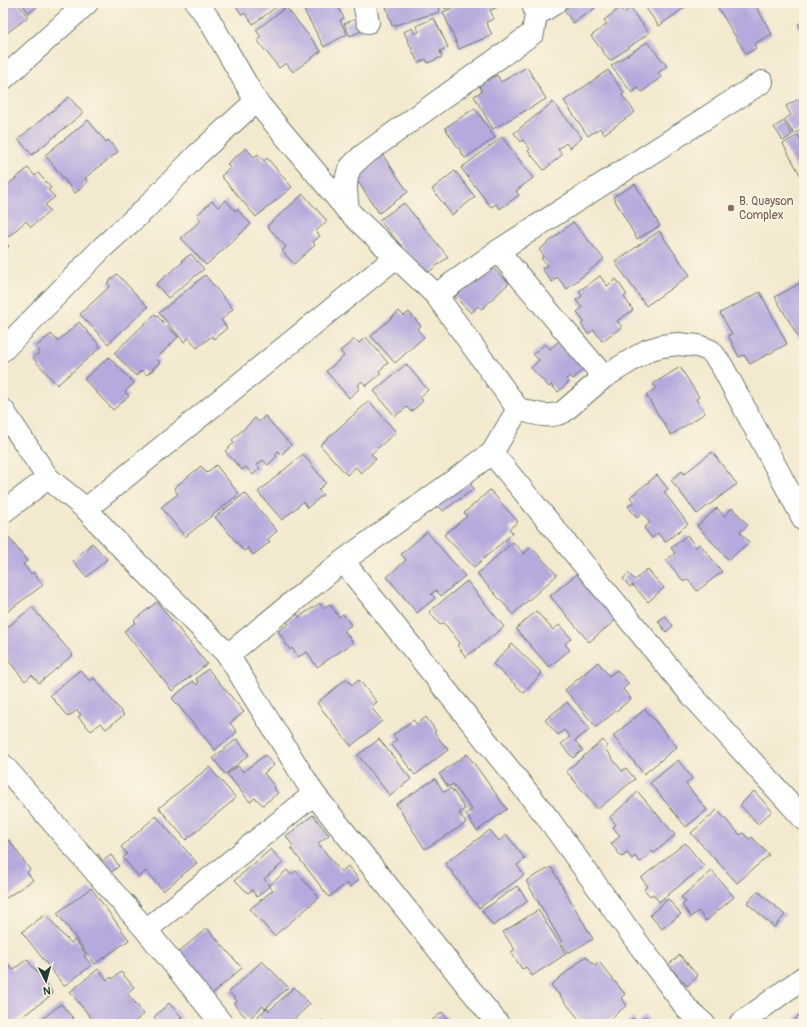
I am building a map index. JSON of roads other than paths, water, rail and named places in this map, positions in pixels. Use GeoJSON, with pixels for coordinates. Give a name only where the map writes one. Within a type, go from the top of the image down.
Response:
{"type":"FeatureCollection","features":[{"type":"Feature","properties":{"kind":"street"},"geometry":{"type":"LineString","coordinates":[[3,79],[87,3]]}},
{"type":"Feature","properties":{"kind":"street"},"geometry":{"type":"LineString","coordinates":[[197,3],[210,21],[256,101],[348,210],[436,295],[518,409],[546,416],[556,416],[563,412],[604,377],[648,350],[678,344],[698,346],[711,351],[722,366],[804,520]]}},
{"type":"Feature","properties":{"kind":"street"},"geometry":{"type":"LineString","coordinates":[[348,210],[346,178],[350,168],[362,156],[533,33],[535,9],[555,3]]}},
{"type":"Feature","properties":{"kind":"street"},"geometry":{"type":"LineString","coordinates":[[436,295],[498,251],[762,82]]}},
{"type":"Feature","properties":{"kind":"street"},"geometry":{"type":"LineString","coordinates":[[3,350],[102,248],[145,209],[197,155],[256,101]]}},
{"type":"Feature","properties":{"kind":"street"},"geometry":{"type":"LineString","coordinates":[[498,251],[604,377]]}},
{"type":"Feature","properties":{"kind":"street"},"geometry":{"type":"LineString","coordinates":[[86,509],[396,257]]}},
{"type":"Feature","properties":{"kind":"street"},"geometry":{"type":"LineString","coordinates":[[228,655],[343,561],[492,453],[518,409]]}},
{"type":"Feature","properties":{"kind":"street"},"geometry":{"type":"LineString","coordinates":[[3,410],[48,478],[86,509],[126,552],[228,655],[314,794],[498,1024]]}},
{"type":"Feature","properties":{"kind":"street"},"geometry":{"type":"LineString","coordinates":[[492,453],[688,691],[804,819]]}},
{"type":"Feature","properties":{"kind":"street"},"geometry":{"type":"LineString","coordinates":[[3,512],[48,478]]}},
{"type":"Feature","properties":{"kind":"street"},"geometry":{"type":"LineString","coordinates":[[343,561],[547,817],[688,1010],[704,1024]]}},
{"type":"Feature","properties":{"kind":"street"},"geometry":{"type":"LineString","coordinates":[[3,765],[146,930],[222,1024]]}},
{"type":"Feature","properties":{"kind":"street"},"geometry":{"type":"LineString","coordinates":[[146,930],[314,794]]}},
{"type":"Feature","properties":{"kind":"street"},"geometry":{"type":"LineString","coordinates":[[740,1024],[804,978]]}},
{"type":"Feature","properties":{"kind":"place","name":"B. Quayson Complex"},"geometry":{"type":"Point","coordinates":[731,208]}}]}
